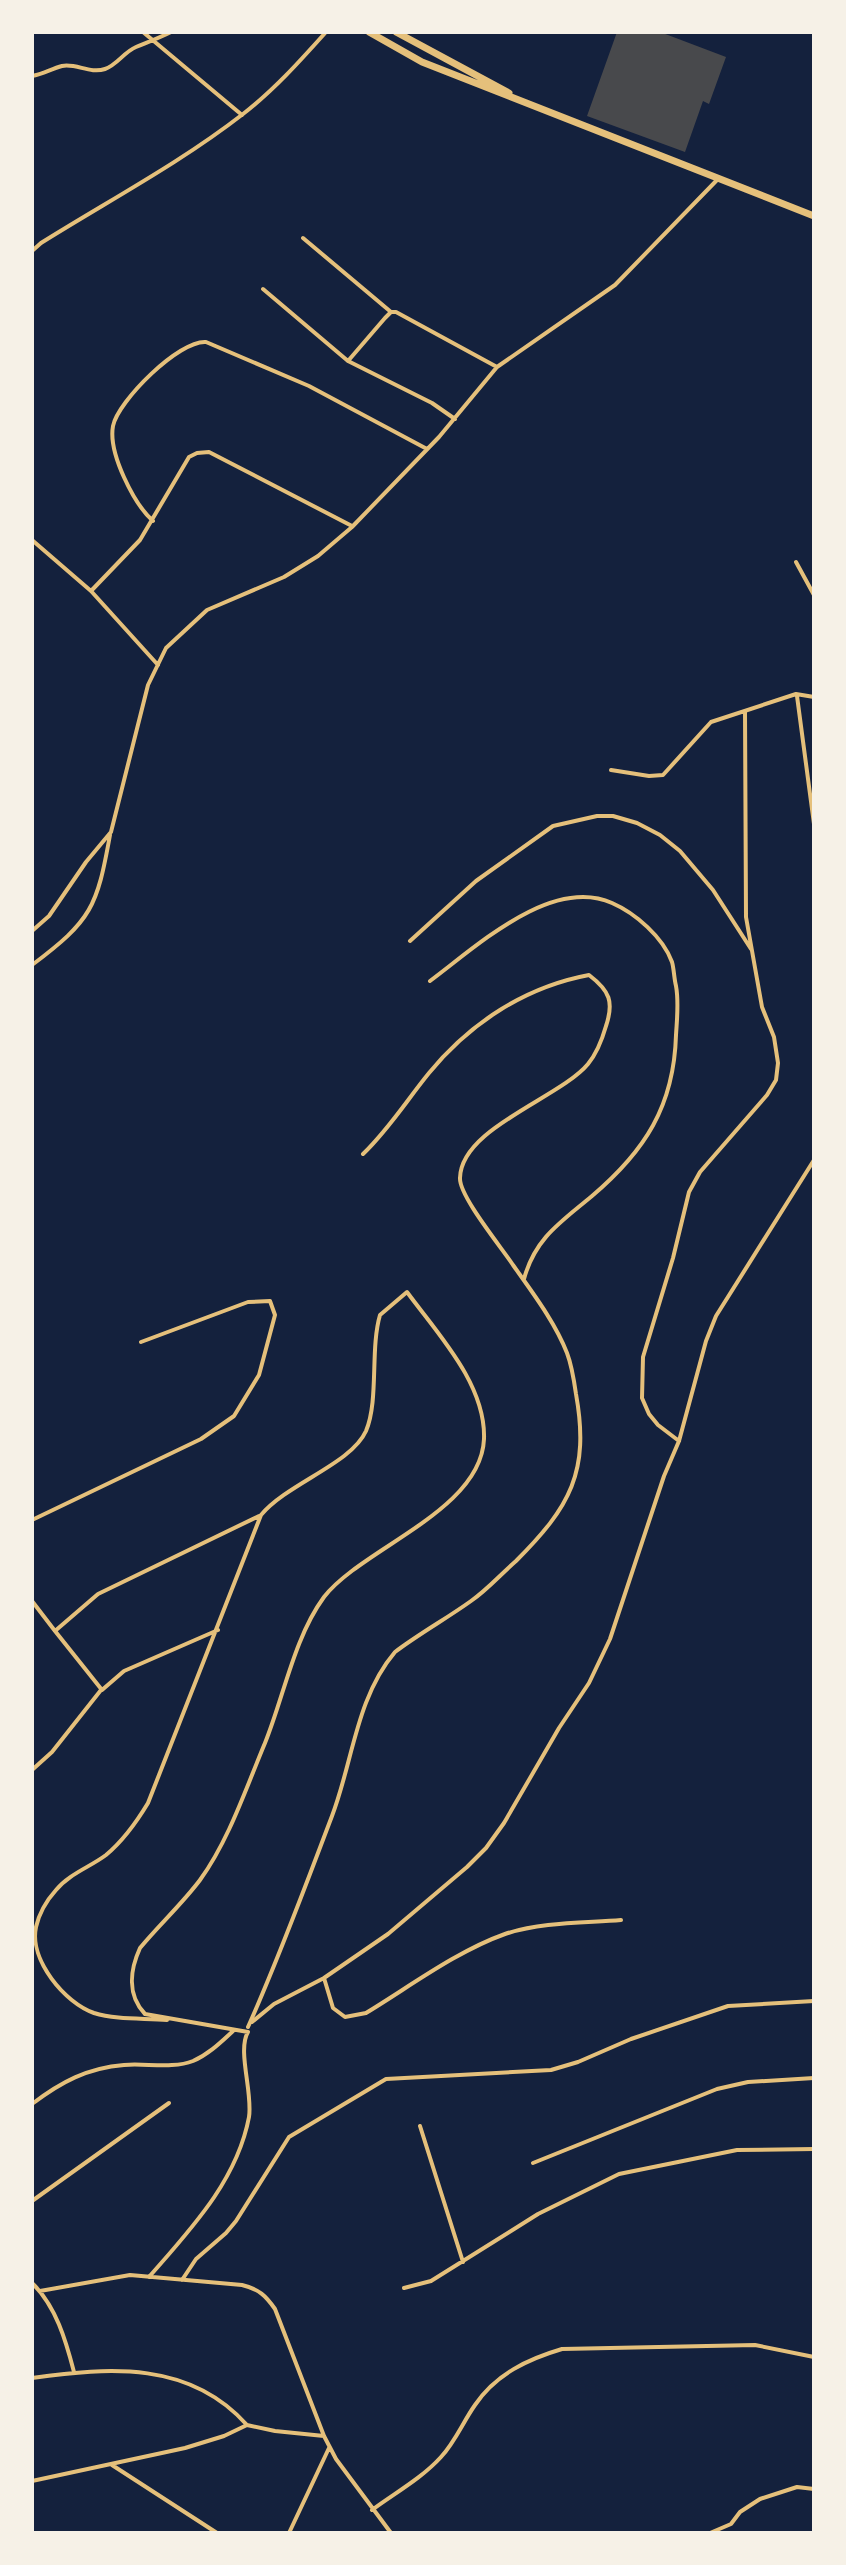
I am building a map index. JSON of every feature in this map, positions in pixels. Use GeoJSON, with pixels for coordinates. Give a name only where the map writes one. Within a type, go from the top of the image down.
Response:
{"type":"FeatureCollection","features":[{"type":"Feature","properties":{"kind":"main road"},"geometry":{"type":"LineString","coordinates":[[369,32],[422,62],[814,216]]}},
{"type":"Feature","properties":{"kind":"main road"},"geometry":{"type":"LineString","coordinates":[[396,32],[543,110]]}},
{"type":"Feature","properties":{"kind":"street"},"geometry":{"type":"LineString","coordinates":[[143,32],[242,115]]}},
{"type":"Feature","properties":{"kind":"street"},"geometry":{"type":"LineString","coordinates":[[32,76],[64,65],[89,71],[101,70],[112,66],[134,48],[171,32]]}},
{"type":"Feature","properties":{"kind":"street"},"geometry":{"type":"LineString","coordinates":[[32,251],[242,115],[276,85],[322,33]]}},
{"type":"Feature","properties":{"kind":"street"},"geometry":{"type":"LineString","coordinates":[[32,965],[57,946],[89,912],[102,880],[148,685],[166,648],[207,610],[284,577],[318,556],[352,527],[427,449],[497,367],[615,285],[718,178]]}},
{"type":"Feature","properties":{"kind":"street"},"geometry":{"type":"LineString","coordinates":[[303,238],[391,312],[497,367]]}},
{"type":"Feature","properties":{"kind":"street"},"geometry":{"type":"LineString","coordinates":[[263,289],[348,361],[432,403],[455,419]]}},
{"type":"Feature","properties":{"kind":"street"},"geometry":{"type":"LineString","coordinates":[[348,361],[391,312]]}},
{"type":"Feature","properties":{"kind":"street"},"geometry":{"type":"LineString","coordinates":[[153,521],[136,503],[116,454],[113,428],[117,415],[150,375],[194,342],[206,342],[309,386],[427,449]]}},
{"type":"Feature","properties":{"kind":"street"},"geometry":{"type":"LineString","coordinates":[[91,591],[126,558],[153,521],[189,457],[197,453],[209,452],[352,527]]}},
{"type":"Feature","properties":{"kind":"street"},"geometry":{"type":"LineString","coordinates":[[32,540],[91,591],[158,665]]}},
{"type":"Feature","properties":{"kind":"street"},"geometry":{"type":"LineString","coordinates":[[796,562],[814,595]]}},
{"type":"Feature","properties":{"kind":"street"},"geometry":{"type":"LineString","coordinates":[[611,770],[663,775],[711,722],[796,694],[814,697]]}},
{"type":"Feature","properties":{"kind":"street"},"geometry":{"type":"LineString","coordinates":[[796,694],[814,824]]}},
{"type":"Feature","properties":{"kind":"street"},"geometry":{"type":"LineString","coordinates":[[679,1441],[658,1425],[642,1398],[643,1357],[689,1192],[700,1172],[767,1095],[776,1080],[777,1048],[762,1007],[746,917],[745,712]]}},
{"type":"Feature","properties":{"kind":"street"},"geometry":{"type":"LineString","coordinates":[[410,941],[476,881],[553,826],[597,816],[613,816],[637,823],[660,835],[680,851],[713,890],[752,951]]}},
{"type":"Feature","properties":{"kind":"street"},"geometry":{"type":"LineString","coordinates":[[32,931],[49,916],[111,832]]}},
{"type":"Feature","properties":{"kind":"street"},"geometry":{"type":"LineString","coordinates":[[430,981],[493,934],[537,908],[560,899],[587,895],[624,908],[654,935],[671,961],[678,996],[675,1060],[660,1115],[627,1163],[535,1249],[523,1281]]}},
{"type":"Feature","properties":{"kind":"street"},"geometry":{"type":"LineString","coordinates":[[149,2277],[194,2226],[237,2157],[250,2113],[245,2037],[308,1881],[343,1782],[357,1727],[386,1662],[395,1652],[473,1600],[498,1578],[556,1518],[575,1482],[581,1433],[572,1371],[561,1340],[463,1192],[460,1176],[466,1158],[498,1126],[587,1066],[600,1044],[612,1010],[608,994],[589,975],[573,978],[514,1002],[492,1015],[471,1030],[429,1073],[407,1104],[363,1154]]}},
{"type":"Feature","properties":{"kind":"street"},"geometry":{"type":"LineString","coordinates":[[261,1515],[165,1765],[141,1815],[121,1841],[104,1856],[58,1887],[47,1902],[36,1927],[40,1956],[52,1980],[81,2008],[97,2014],[248,2029],[274,2004],[324,1978],[388,1934],[486,1848],[589,1683],[610,1639],[664,1476],[679,1441],[706,1341],[716,1316],[814,1160]]}},
{"type":"Feature","properties":{"kind":"street"},"geometry":{"type":"LineString","coordinates":[[55,1631],[98,1594],[261,1515],[284,1492],[336,1462],[361,1440],[369,1417],[378,1322],[385,1309],[407,1292],[466,1372],[481,1416],[484,1439],[481,1452],[465,1483],[432,1517],[337,1583],[315,1614],[302,1640],[266,1741],[222,1842],[199,1881],[140,1948],[134,1961],[134,1997],[139,2007],[145,2014],[167,2020]]}},
{"type":"Feature","properties":{"kind":"street"},"geometry":{"type":"LineString","coordinates":[[32,1520],[201,1439],[234,1416],[259,1375],[275,1315],[274,1307],[270,1301],[248,1302],[141,1342]]}},
{"type":"Feature","properties":{"kind":"street"},"geometry":{"type":"LineString","coordinates":[[32,1601],[102,1690]]}},
{"type":"Feature","properties":{"kind":"street"},"geometry":{"type":"LineString","coordinates":[[32,1770],[52,1752],[102,1690],[124,1671],[218,1630]]}},
{"type":"Feature","properties":{"kind":"street"},"geometry":{"type":"LineString","coordinates":[[324,1978],[333,2008],[345,2017],[354,2016],[366,2013],[447,1963],[505,1934],[621,1920]]}},
{"type":"Feature","properties":{"kind":"street"},"geometry":{"type":"LineString","coordinates":[[182,2280],[196,2259],[236,2221],[289,2137],[386,2079],[551,2070],[728,2006],[814,2001]]}},
{"type":"Feature","properties":{"kind":"street"},"geometry":{"type":"LineString","coordinates":[[32,2104],[61,2082],[86,2073],[122,2065],[189,2062],[210,2052],[235,2030]]}},
{"type":"Feature","properties":{"kind":"street"},"geometry":{"type":"LineString","coordinates":[[533,2163],[717,2089],[748,2082],[814,2078]]}},
{"type":"Feature","properties":{"kind":"street"},"geometry":{"type":"LineString","coordinates":[[32,2201],[169,2103]]}},
{"type":"Feature","properties":{"kind":"street"},"geometry":{"type":"LineString","coordinates":[[420,2126],[463,2262]]}},
{"type":"Feature","properties":{"kind":"street"},"geometry":{"type":"LineString","coordinates":[[404,2288],[431,2281],[538,2214],[619,2174],[737,2150],[814,2149]]}},
{"type":"Feature","properties":{"kind":"street"},"geometry":{"type":"LineString","coordinates":[[40,2291],[130,2275],[242,2285],[256,2289],[266,2296],[275,2309],[329,2447],[391,2533]]}},
{"type":"Feature","properties":{"kind":"street"},"geometry":{"type":"LineString","coordinates":[[32,2283],[40,2291],[59,2326],[74,2372]]}},
{"type":"Feature","properties":{"kind":"street"},"geometry":{"type":"LineString","coordinates":[[372,2510],[441,2457],[476,2403],[493,2384],[512,2369],[541,2355],[562,2349],[755,2345],[814,2357]]}},
{"type":"Feature","properties":{"kind":"street"},"geometry":{"type":"LineString","coordinates":[[32,2378],[74,2372],[129,2371],[164,2375],[198,2387],[229,2405],[247,2425],[324,2436]]}},
{"type":"Feature","properties":{"kind":"street"},"geometry":{"type":"LineString","coordinates":[[32,2481],[185,2448],[247,2425]]}},
{"type":"Feature","properties":{"kind":"street"},"geometry":{"type":"LineString","coordinates":[[289,2533],[329,2447]]}},
{"type":"Feature","properties":{"kind":"street"},"geometry":{"type":"LineString","coordinates":[[110,2464],[217,2533]]}},
{"type":"Feature","properties":{"kind":"street"},"geometry":{"type":"LineString","coordinates":[[710,2533],[731,2524],[740,2512],[760,2499],[797,2487],[814,2489]]}},
{"type":"Feature","properties":{"kind":"building"},"geometry":{"type":"Polygon","coordinates":[[[617,32],[660,32],[726,57],[709,104],[703,101],[685,152],[587,116],[617,32]]]}}]}
